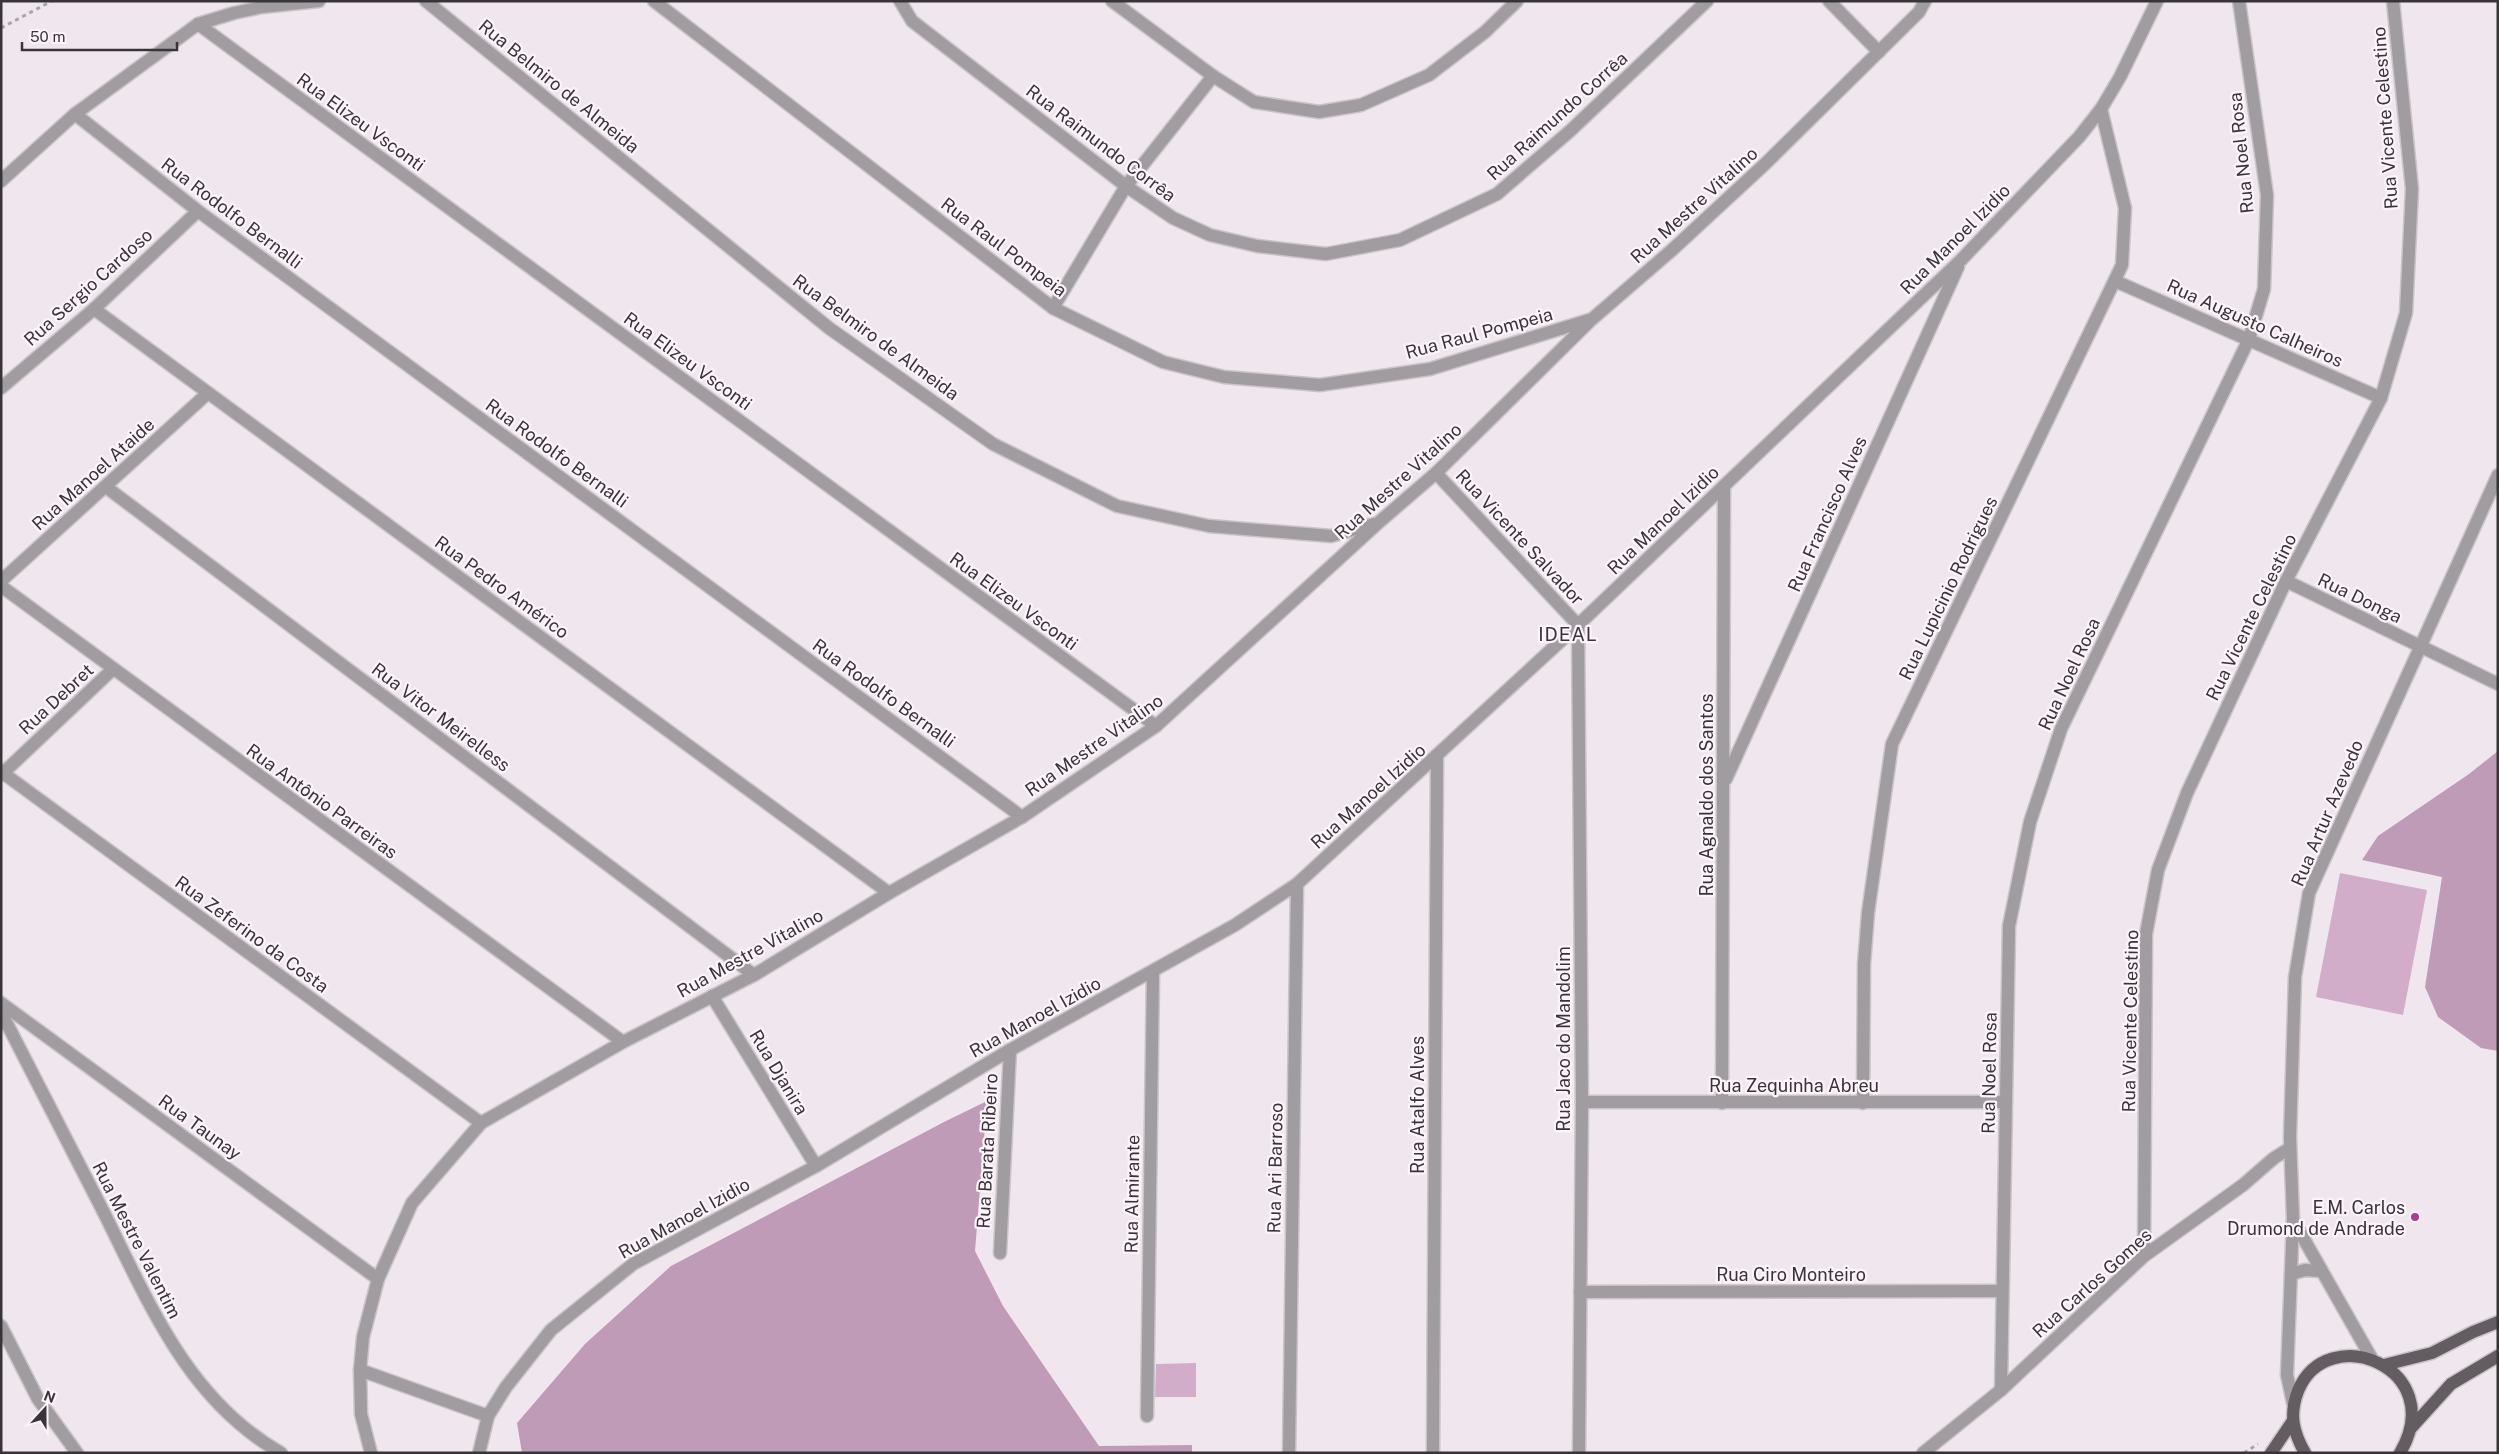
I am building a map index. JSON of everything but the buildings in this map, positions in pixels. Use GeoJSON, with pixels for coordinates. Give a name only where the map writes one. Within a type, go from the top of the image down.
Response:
{"type":"FeatureCollection","features":[{"type":"Feature","properties":{"kind":"main road"},"geometry":{"type":"LineString","coordinates":[[2384,1365],[2432,1353],[2473,1332],[2498,1322]]}},
{"type":"Feature","properties":{"kind":"main road"},"geometry":{"type":"LineString","coordinates":[[2305,1453],[2296,1438],[2292,1422],[2294,1403],[2301,1384],[2314,1369],[2332,1359],[2352,1356],[2372,1359],[2384,1365],[2398,1377],[2407,1392],[2412,1409],[2412,1427]]}},
{"type":"Feature","properties":{"kind":"main road"},"geometry":{"type":"LineString","coordinates":[[2400,1453],[2412,1427],[2451,1384],[2498,1356]]}},
{"type":"Feature","properties":{"kind":"main road"},"geometry":{"type":"LineString","coordinates":[[2271,1453],[2292,1422]]}},
{"type":"Feature","properties":{"kind":"street"},"geometry":{"type":"LineString","coordinates":[[1,181],[75,114],[198,24],[262,7],[320,1]]}},
{"type":"Feature","properties":{"kind":"street","name":"Rua Belmiro de Almeida"},"geometry":{"type":"LineString","coordinates":[[426,1],[829,328],[993,444],[1117,506],[1209,526],[1331,536],[1378,523]]}},
{"type":"Feature","properties":{"kind":"street","name":"Rua Raul Pompeia"},"geometry":{"type":"LineString","coordinates":[[654,1],[1053,308],[1163,362],[1224,377],[1320,385],[1430,368],[1591,320]]}},
{"type":"Feature","properties":{"kind":"street","name":"Rua Raimundo Corrêa"},"geometry":{"type":"LineString","coordinates":[[900,1],[912,21],[1126,186],[1173,218],[1203,231],[1257,246],[1326,254],[1400,240],[1496,194],[1570,131],[1707,1]]}},
{"type":"Feature","properties":{"kind":"street"},"geometry":{"type":"LineString","coordinates":[[1112,1],[1214,76],[1254,102],[1319,112],[1361,106],[1429,75],[1485,32],[1517,1]]}},
{"type":"Feature","properties":{"kind":"street"},"geometry":{"type":"LineString","coordinates":[[1829,1],[1879,52]]}},
{"type":"Feature","properties":{"kind":"street","name":"Rua Mestre Vitalino"},"geometry":{"type":"LineString","coordinates":[[370,1453],[360,1414],[360,1370],[363,1337],[378,1279],[412,1203],[481,1123],[623,1042],[754,975],[889,893],[1022,817],[1156,726],[1378,523],[1436,473],[1591,320],[1672,250],[1765,164],[1919,12],[1925,1]]}},
{"type":"Feature","properties":{"kind":"street","name":"Rua Noel Rosa"},"geometry":{"type":"LineString","coordinates":[[2001,1390],[2009,926],[2030,822],[2061,730],[2249,339],[2264,289],[2267,195],[2239,1]]}},
{"type":"Feature","properties":{"kind":"street","name":"Rua Vicente Celestino"},"geometry":{"type":"LineString","coordinates":[[2144,1256],[2146,934],[2158,870],[2187,792],[2286,581],[2381,398],[2406,313],[2412,189],[2393,1]]}},
{"type":"Feature","properties":{"kind":"street","name":"Rua Manoel Izidio"},"geometry":{"type":"LineString","coordinates":[[479,1453],[488,1416],[506,1387],[551,1330],[633,1264],[816,1166],[1010,1050],[1235,925],[1297,884],[1578,625],[1962,260],[2078,137],[2101,109],[2120,76],[2153,2]]}},
{"type":"Feature","properties":{"kind":"street","name":"Rua Elizeu Vsconti"},"geometry":{"type":"LineString","coordinates":[[198,24],[1156,726]]}},
{"type":"Feature","properties":{"kind":"street"},"geometry":{"type":"LineString","coordinates":[[1053,308],[1126,186],[1214,76]]}},
{"type":"Feature","properties":{"kind":"street","name":"Rua Lupicinio Rodrigues"},"geometry":{"type":"LineString","coordinates":[[1863,1102],[1864,964],[1868,913],[1892,744],[2122,265],[2124,208],[2101,109]]}},
{"type":"Feature","properties":{"kind":"street","name":"Rua Rodolfo Bernalli"},"geometry":{"type":"LineString","coordinates":[[75,114],[198,211],[1022,817]]}},
{"type":"Feature","properties":{"kind":"street","name":"Rua Sergio Cardoso"},"geometry":{"type":"LineString","coordinates":[[1,388],[94,308],[198,211]]}},
{"type":"Feature","properties":{"kind":"street","name":"Rua Francisco Alves"},"geometry":{"type":"LineString","coordinates":[[1724,782],[1962,260]]}},
{"type":"Feature","properties":{"kind":"street","name":"Rua Augusto Calheiros"},"geometry":{"type":"LineString","coordinates":[[2115,281],[2381,398]]}},
{"type":"Feature","properties":{"kind":"street","name":"Rua Pedro Américo"},"geometry":{"type":"LineString","coordinates":[[94,308],[889,893]]}},
{"type":"Feature","properties":{"kind":"street","name":"Rua Manoel Ataide"},"geometry":{"type":"LineString","coordinates":[[1,581],[208,393]]}},
{"type":"Feature","properties":{"kind":"street","name":"Rua Vicente Salvador"},"geometry":{"type":"LineString","coordinates":[[1436,473],[1578,625]]}},
{"type":"Feature","properties":{"kind":"street","name":"Rua Artur Azevedo"},"geometry":{"type":"LineString","coordinates":[[2294,1403],[2287,1375],[2293,1219],[2290,1148],[2295,978],[2310,893],[2498,475]]}},
{"type":"Feature","properties":{"kind":"street","name":"Rua Vitor Meirelless"},"geometry":{"type":"LineString","coordinates":[[106,487],[754,975]]}},
{"type":"Feature","properties":{"kind":"street","name":"Rua Agnaldo dos Santos"},"geometry":{"type":"LineString","coordinates":[[1722,1103],[1724,487]]}},
{"type":"Feature","properties":{"kind":"street","name":"Rua Donga"},"geometry":{"type":"LineString","coordinates":[[2286,581],[2498,684]]}},
{"type":"Feature","properties":{"kind":"street","name":"Rua Antônio Parreiras"},"geometry":{"type":"LineString","coordinates":[[1,586],[623,1042]]}},
{"type":"Feature","properties":{"kind":"street","name":"Rua Jaco do Mandolim"},"geometry":{"type":"LineString","coordinates":[[1578,625],[1582,1102],[1579,1453]]}},
{"type":"Feature","properties":{"kind":"street","name":"Rua Debret"},"geometry":{"type":"LineString","coordinates":[[2,774],[113,669]]}},
{"type":"Feature","properties":{"kind":"street","name":"Rua Atalfo Alves"},"geometry":{"type":"LineString","coordinates":[[1433,1453],[1437,757]]}},
{"type":"Feature","properties":{"kind":"street","name":"Rua Zeferino da Costa"},"geometry":{"type":"LineString","coordinates":[[2,774],[481,1123]]}},
{"type":"Feature","properties":{"kind":"street","name":"Rua Ari Barroso"},"geometry":{"type":"LineString","coordinates":[[1289,1453],[1297,884]]}},
{"type":"Feature","properties":{"kind":"street","name":"Rua Almirante"},"geometry":{"type":"LineString","coordinates":[[1147,1416],[1152,972]]}},
{"type":"Feature","properties":{"kind":"street","name":"Rua Djanira"},"geometry":{"type":"LineString","coordinates":[[712,996],[816,1166]]}},
{"type":"Feature","properties":{"kind":"street","name":"Rua Taunay"},"geometry":{"type":"LineString","coordinates":[[1,1003],[378,1279]]}},
{"type":"Feature","properties":{"kind":"street","name":"Rua Mestre Valentim"},"geometry":{"type":"LineString","coordinates":[[1,1012],[175,1350],[216,1404],[261,1441],[281,1453]]}},
{"type":"Feature","properties":{"kind":"street","name":"Rua Barata Ribeiro"},"geometry":{"type":"LineString","coordinates":[[1000,1253],[1010,1050]]}},
{"type":"Feature","properties":{"kind":"street","name":"Rua Zequinha Abreu"},"geometry":{"type":"LineString","coordinates":[[1582,1102],[2006,1102]]}},
{"type":"Feature","properties":{"kind":"street","name":"Rua Carlos Gomes"},"geometry":{"type":"LineString","coordinates":[[1923,1453],[2001,1390],[2144,1256],[2243,1185],[2274,1158],[2290,1148]]}},
{"type":"Feature","properties":{"kind":"street"},"geometry":{"type":"LineString","coordinates":[[2293,1219],[2372,1359]]}},
{"type":"Feature","properties":{"kind":"street"},"geometry":{"type":"LineString","coordinates":[[2291,1274],[2305,1270],[2321,1271]]}},
{"type":"Feature","properties":{"kind":"street","name":"Rua Ciro Monteiro"},"geometry":{"type":"LineString","coordinates":[[1580,1292],[2002,1291]]}},
{"type":"Feature","properties":{"kind":"street"},"geometry":{"type":"LineString","coordinates":[[1,1326],[38,1399],[77,1453]]}},
{"type":"Feature","properties":{"kind":"street"},"geometry":{"type":"LineString","coordinates":[[360,1370],[488,1416]]}},
{"type":"Feature","properties":{"kind":"path"},"geometry":{"type":"LineString","coordinates":[[1,28],[52,1]]}},
{"type":"Feature","properties":{"kind":"shaded area"},"geometry":{"type":"Polygon","coordinates":[[[2498,751],[2498,1051],[2481,1048],[2438,1017],[2425,987],[2442,877],[2362,860],[2378,836],[2469,774],[2498,751]]]}},
{"type":"Feature","properties":{"kind":"shaded area"},"geometry":{"type":"Polygon","coordinates":[[[987,1101],[975,1251],[1003,1306],[1099,1446],[1192,1445],[1192,1453],[522,1453],[517,1423],[585,1344],[671,1266],[987,1101]]]}},
{"type":"Feature","properties":{"kind":"place","name":"E.M. Carlos Drumond de Andrade"},"geometry":{"type":"Point","coordinates":[2415,1217]}},
{"type":"Feature","properties":{"kind":"district","name":"IDEAL"},"geometry":{"type":"Point","coordinates":[1568,634]}}]}
